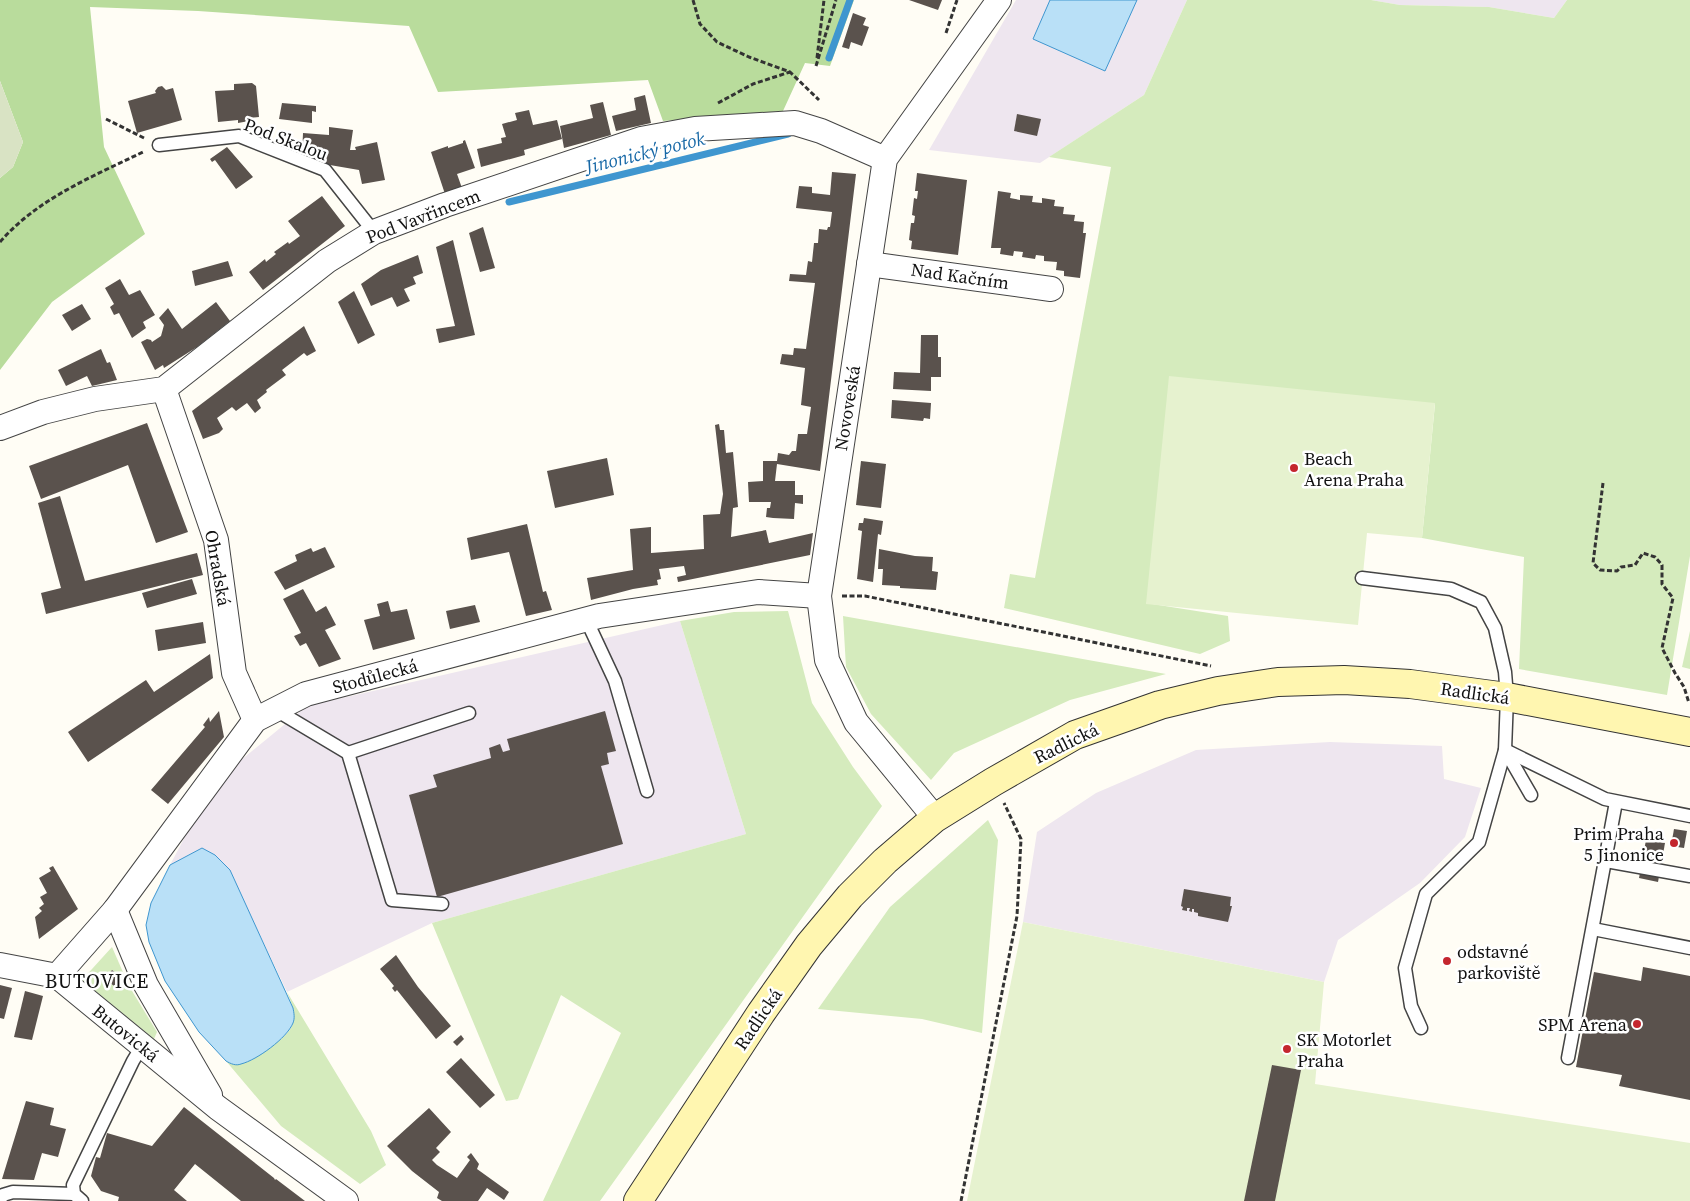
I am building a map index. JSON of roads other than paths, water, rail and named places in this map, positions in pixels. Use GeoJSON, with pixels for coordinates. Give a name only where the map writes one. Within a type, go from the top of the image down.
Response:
{"type":"FeatureCollection","features":[{"type":"Feature","properties":{"kind":"main road","name":"Radlická"},"geometry":{"type":"LineString","coordinates":[[638,1201],[761,1013],[809,945],[865,880],[935,818],[993,782],[1075,736],[1160,705],[1218,691],[1278,682],[1344,680],[1410,684],[1507,697],[1690,732]]}},
{"type":"Feature","properties":{"kind":"street","name":"Novoveská"},"geometry":{"type":"LineString","coordinates":[[935,818],[856,722],[827,660],[819,596],[885,159],[999,0]]}},
{"type":"Feature","properties":{"kind":"street","name":"Pod Vavřincem"},"geometry":{"type":"LineString","coordinates":[[0,428],[43,412],[78,403],[164,389],[327,261],[374,232],[445,205],[641,139],[695,129],[795,123],[821,131],[885,159]]}},
{"type":"Feature","properties":{"kind":"street","name":"Nad Kačním"},"geometry":{"type":"LineString","coordinates":[[869,264],[1051,289]]}},
{"type":"Feature","properties":{"kind":"street","name":"Ohradská"},"geometry":{"type":"LineString","coordinates":[[164,389],[216,540],[234,673],[266,715]]}},
{"type":"Feature","properties":{"kind":"street","name":"Stodůlecká"},"geometry":{"type":"LineString","coordinates":[[57,976],[115,910],[266,715],[306,694],[599,616],[758,592],[819,596]]}},
{"type":"Feature","properties":{"kind":"street","name":"Butovická"},"geometry":{"type":"LineString","coordinates":[[115,910],[146,985],[218,1108]]}},
{"type":"Feature","properties":{"kind":"street","name":"Butovická"},"geometry":{"type":"LineString","coordinates":[[0,965],[57,976],[218,1108],[346,1201]]}},
{"type":"Feature","properties":{"kind":"lane","name":"Pod Skalou"},"geometry":{"type":"LineString","coordinates":[[159,145],[239,136],[325,170],[374,232]]}},
{"type":"Feature","properties":{"kind":"lane"},"geometry":{"type":"LineString","coordinates":[[1362,578],[1452,589],[1481,602],[1496,628],[1505,672],[1507,697],[1504,750],[1479,842],[1426,894],[1405,968],[1411,1006],[1421,1028]]}},
{"type":"Feature","properties":{"kind":"lane"},"geometry":{"type":"LineString","coordinates":[[586,619],[615,681],[647,790]]}},
{"type":"Feature","properties":{"kind":"lane"},"geometry":{"type":"LineString","coordinates":[[266,715],[348,753],[469,713]]}},
{"type":"Feature","properties":{"kind":"lane"},"geometry":{"type":"LineString","coordinates":[[1504,750],[1531,795]]}},
{"type":"Feature","properties":{"kind":"lane"},"geometry":{"type":"LineString","coordinates":[[1504,750],[1605,799],[1690,816]]}},
{"type":"Feature","properties":{"kind":"lane"},"geometry":{"type":"LineString","coordinates":[[348,753],[392,900],[442,904]]}},
{"type":"Feature","properties":{"kind":"lane"},"geometry":{"type":"LineString","coordinates":[[1568,1058],[1616,802]]}},
{"type":"Feature","properties":{"kind":"lane"},"geometry":{"type":"LineString","coordinates":[[1606,861],[1690,876]]}},
{"type":"Feature","properties":{"kind":"lane"},"geometry":{"type":"LineString","coordinates":[[1593,929],[1690,948]]}},
{"type":"Feature","properties":{"kind":"lane"},"geometry":{"type":"LineString","coordinates":[[0,1200],[3,1195],[13,1192],[78,1198],[73,1185],[142,1046]]}},
{"type":"Feature","properties":{"kind":"water"},"geometry":{"type":"Polygon","coordinates":[[[1050,0],[1137,0],[1105,71],[1033,39],[1050,0]]]}},
{"type":"Feature","properties":{"kind":"water"},"geometry":{"type":"Polygon","coordinates":[[[202,848],[215,855],[230,870],[294,1012],[293,1023],[290,1029],[278,1042],[255,1058],[239,1065],[226,1061],[199,1032],[165,981],[149,942],[146,925],[151,903],[170,865],[202,848]]]}},
{"type":"Feature","properties":{"kind":"waterway","name":"Jinonický potok"},"geometry":{"type":"LineString","coordinates":[[829,58],[850,0]]}},
{"type":"Feature","properties":{"kind":"waterway","name":"Jinonický potok"},"geometry":{"type":"LineString","coordinates":[[509,202],[788,134]]}},
{"type":"Feature","properties":{"kind":"place","name":"Beach Arena Praha"},"geometry":{"type":"Point","coordinates":[1294,468]}},
{"type":"Feature","properties":{"kind":"place","name":"Prim Praha 5 Jinonice"},"geometry":{"type":"Point","coordinates":[1674,843]}},
{"type":"Feature","properties":{"kind":"place","name":"odstavné parkoviště"},"geometry":{"type":"Point","coordinates":[1447,961]}},
{"type":"Feature","properties":{"kind":"place","name":"SPM Arena"},"geometry":{"type":"Point","coordinates":[1637,1024]}},
{"type":"Feature","properties":{"kind":"place","name":"SK Motorlet Praha"},"geometry":{"type":"Point","coordinates":[1287,1049]}},
{"type":"Feature","properties":{"kind":"district","name":"BUTOVICE"},"geometry":{"type":"Point","coordinates":[97,981]}}]}
